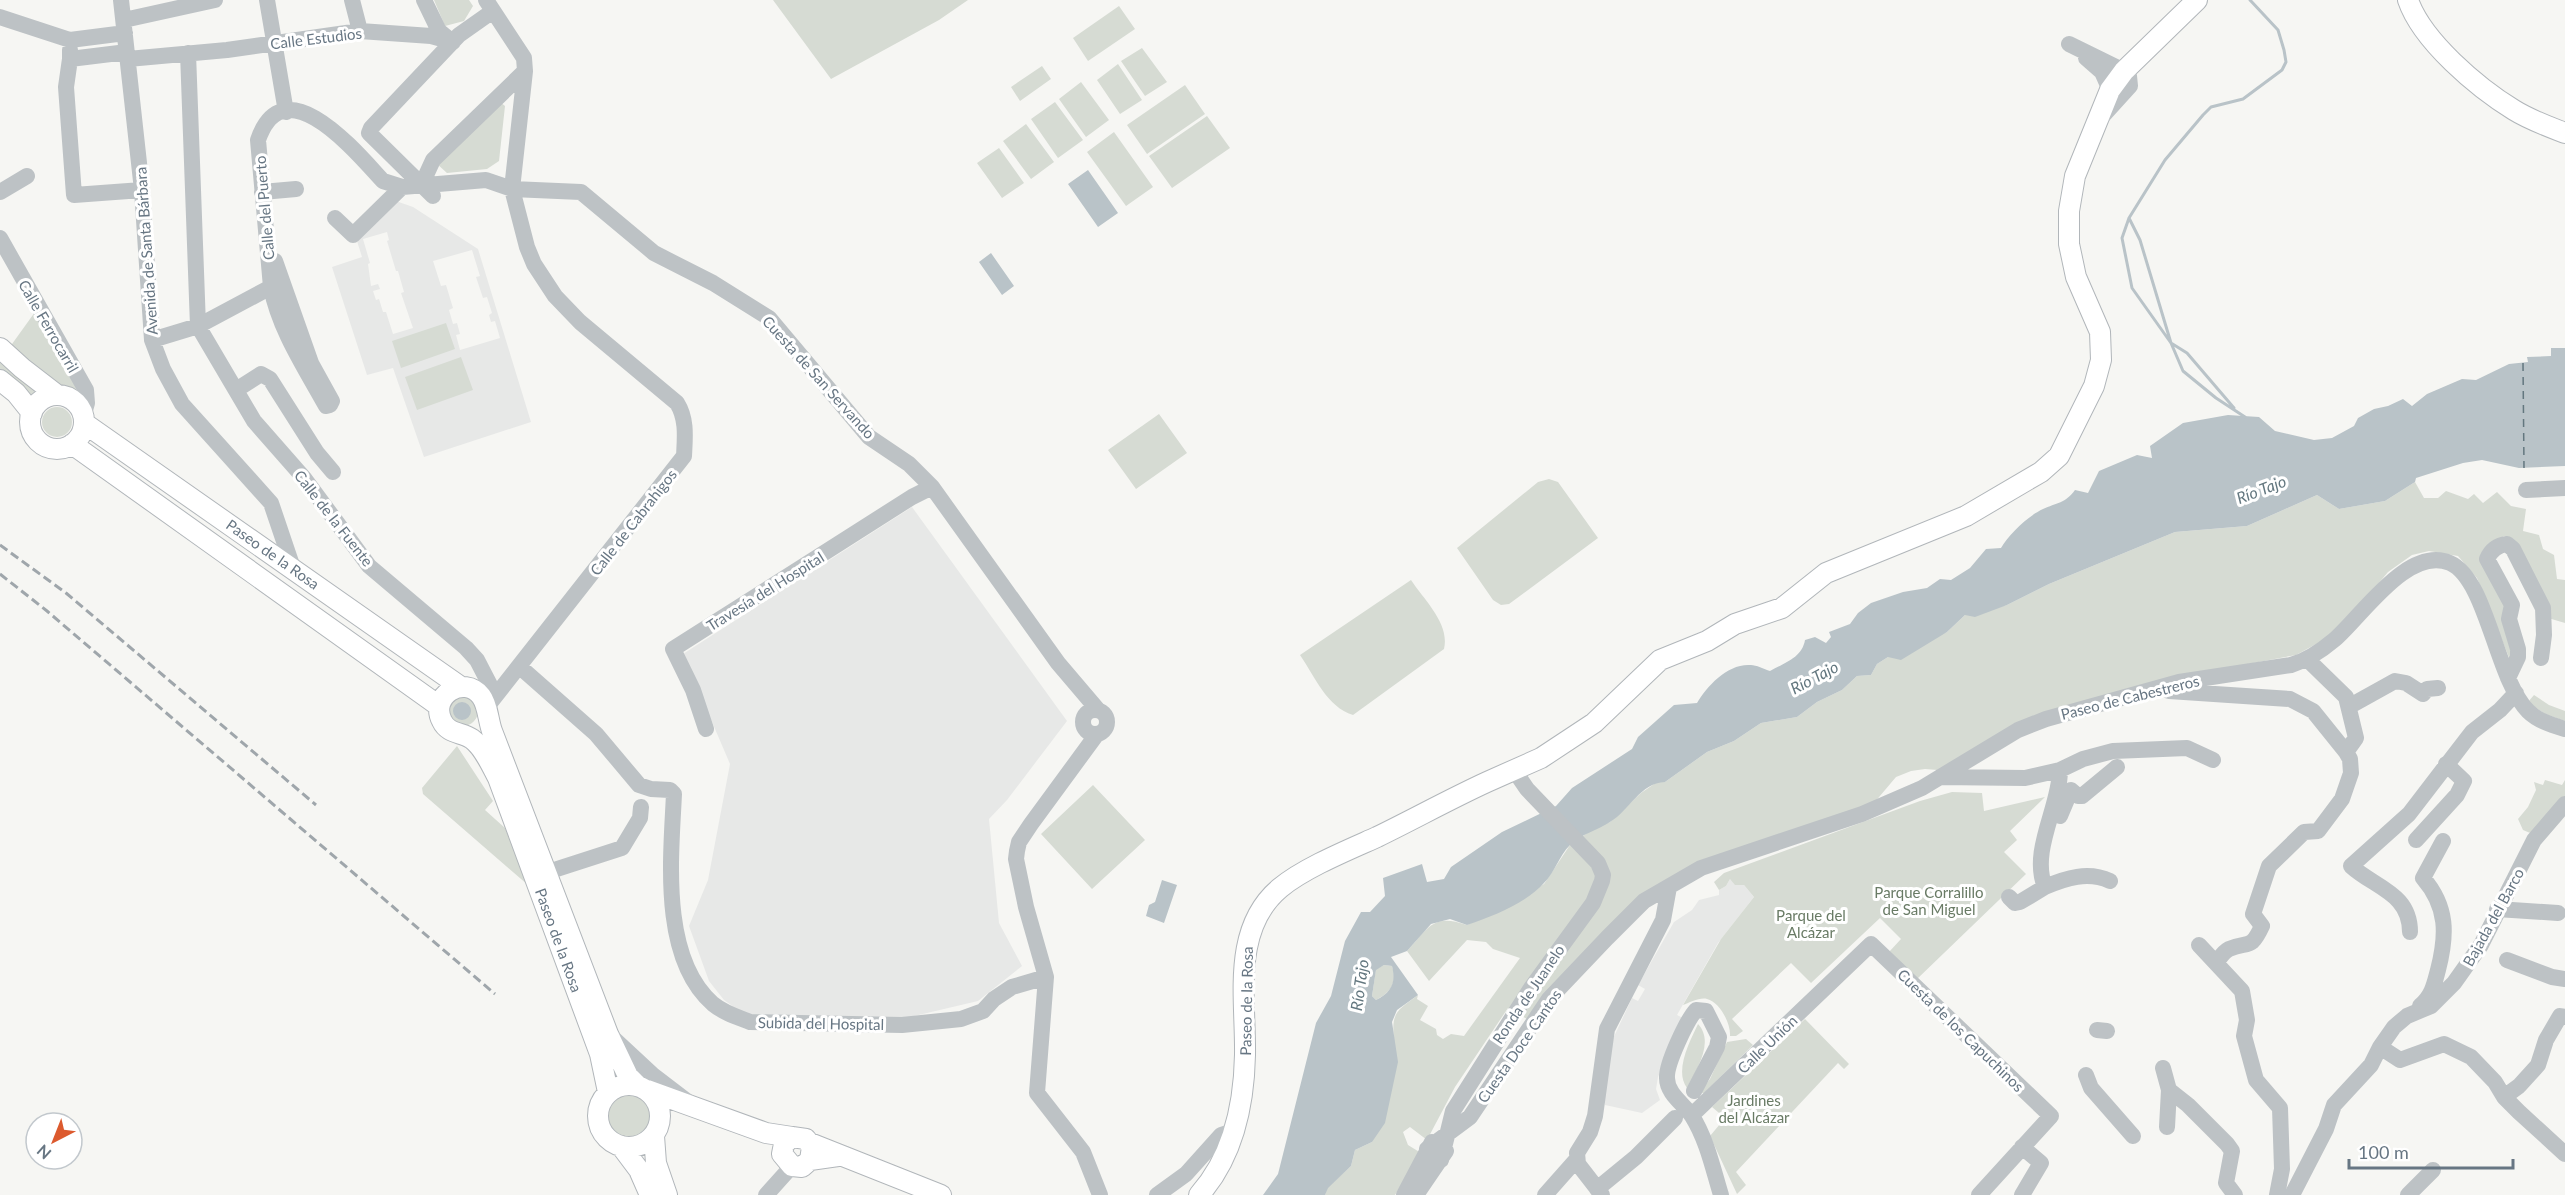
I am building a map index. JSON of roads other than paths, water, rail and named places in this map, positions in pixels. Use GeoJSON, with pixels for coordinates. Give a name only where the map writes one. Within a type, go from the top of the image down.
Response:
{"type":"FeatureCollection","features":[{"type":"Feature","properties":{"kind":"main road","name":"Paseo de la Rosa"},"geometry":{"type":"LineString","coordinates":[[1199,1195],[1212,1181],[1233,1134],[1241,1100],[1245,1057],[1244,957],[1248,939],[1254,923],[1280,888],[1297,877],[1541,758],[1594,723],[1660,660],[1707,641],[1735,624],[1782,608],[1826,573],[1966,516],[2041,472],[2059,456],[2094,386],[2101,360],[2100,332],[2076,277],[2068,228],[2075,176],[2110,90],[2124,71],[2198,0]]}},
{"type":"Feature","properties":{"kind":"main road"},"geometry":{"type":"LineString","coordinates":[[2408,0],[2417,20],[2431,40],[2485,89],[2514,110],[2565,133]]}},
{"type":"Feature","properties":{"kind":"main road","name":"Paseo de la Rosa"},"geometry":{"type":"LineString","coordinates":[[0,348],[57,395],[65,396],[77,404],[84,420],[480,698],[608,1034],[628,1076],[642,1088],[766,1133],[797,1152]]}},
{"type":"Feature","properties":{"kind":"main road"},"geometry":{"type":"LineString","coordinates":[[0,380],[16,393],[32,412],[32,432],[44,446],[63,448],[72,444],[81,435],[84,420]]}},
{"type":"Feature","properties":{"kind":"main road"},"geometry":{"type":"LineString","coordinates":[[32,412],[45,398],[57,395]]}},
{"type":"Feature","properties":{"kind":"main road","name":"Paseo de la Rosa"},"geometry":{"type":"LineString","coordinates":[[72,444],[439,706],[441,720],[445,726],[473,740],[483,750],[498,778],[600,1054],[608,1092]]}},
{"type":"Feature","properties":{"kind":"main road"},"geometry":{"type":"LineString","coordinates":[[439,706],[447,693],[480,698],[484,719],[476,730],[462,734]]}},
{"type":"Feature","properties":{"kind":"main road"},"geometry":{"type":"LineString","coordinates":[[650,1195],[639,1170],[621,1146],[605,1137],[597,1119],[601,1100],[617,1086],[642,1088],[655,1097],[659,1106],[656,1163],[667,1195]]}},
{"type":"Feature","properties":{"kind":"main road"},"geometry":{"type":"LineString","coordinates":[[621,1146],[639,1146],[679,1110],[694,1105]]}},
{"type":"Feature","properties":{"kind":"main road"},"geometry":{"type":"LineString","coordinates":[[797,1152],[838,1156],[941,1195]]}},
{"type":"Feature","properties":{"kind":"street","name":"Avenida de Santa Bárbara"},"geometry":{"type":"LineString","coordinates":[[121,0],[142,190],[152,340],[163,369],[182,404],[271,503],[292,568]]}},
{"type":"Feature","properties":{"kind":"street"},"geometry":{"type":"LineString","coordinates":[[0,17],[70,40],[216,0]]}},
{"type":"Feature","properties":{"kind":"street"},"geometry":{"type":"LineString","coordinates":[[267,0],[276,42],[286,112],[299,111],[321,120],[348,143],[383,181],[402,187],[428,190],[486,180],[512,189],[525,71],[524,58],[490,6],[459,35],[371,128],[369,133],[428,190]]}},
{"type":"Feature","properties":{"kind":"street"},"geometry":{"type":"LineString","coordinates":[[352,0],[360,31]]}},
{"type":"Feature","properties":{"kind":"street"},"geometry":{"type":"LineString","coordinates":[[424,0],[439,31],[453,42]]}},
{"type":"Feature","properties":{"kind":"street","name":"Calle Estudios"},"geometry":{"type":"LineString","coordinates":[[70,59],[188,53],[360,31],[431,36],[453,42]]}},
{"type":"Feature","properties":{"kind":"street"},"geometry":{"type":"LineString","coordinates":[[70,40],[66,87],[74,195],[142,190]]}},
{"type":"Feature","properties":{"kind":"street"},"geometry":{"type":"LineString","coordinates":[[2097,123],[2130,86],[2129,76],[2124,71],[2069,44],[2102,72],[2110,90]]}},
{"type":"Feature","properties":{"kind":"street","name":"Calle de la Fuente"},"geometry":{"type":"LineString","coordinates":[[188,53],[198,326],[254,421],[304,478],[369,566],[466,648],[477,660],[480,698]]}},
{"type":"Feature","properties":{"kind":"street"},"geometry":{"type":"LineString","coordinates":[[428,190],[433,160],[525,71]]}},
{"type":"Feature","properties":{"kind":"street","name":"Calle del Puerto"},"geometry":{"type":"LineString","coordinates":[[264,217],[271,251],[311,363],[332,401],[330,405],[326,406],[295,350],[274,304],[270,286],[264,217],[258,140],[262,128],[269,120],[281,112],[286,112]]}},
{"type":"Feature","properties":{"kind":"street"},"geometry":{"type":"LineString","coordinates":[[0,192],[27,176]]}},
{"type":"Feature","properties":{"kind":"street"},"geometry":{"type":"LineString","coordinates":[[335,218],[353,235],[402,187]]}},
{"type":"Feature","properties":{"kind":"street"},"geometry":{"type":"LineString","coordinates":[[262,192],[296,189]]}},
{"type":"Feature","properties":{"kind":"street","name":"Cuesta de San Servando"},"geometry":{"type":"LineString","coordinates":[[512,189],[581,192],[654,253],[713,283],[769,318],[869,437],[909,464],[932,488],[1058,663]]}},
{"type":"Feature","properties":{"kind":"street","name":"Calle de Cabrahigos"},"geometry":{"type":"LineString","coordinates":[[480,698],[516,671],[684,456],[685,433],[682,412],[677,403],[580,322],[555,296],[534,264],[527,247],[512,189]]}},
{"type":"Feature","properties":{"kind":"street","name":"Calle Ferrocarril"},"geometry":{"type":"LineString","coordinates":[[0,238],[86,390],[87,403],[84,420]]}},
{"type":"Feature","properties":{"kind":"street"},"geometry":{"type":"LineString","coordinates":[[152,340],[198,326],[270,286]]}},
{"type":"Feature","properties":{"kind":"street","name":"Calle de la Fuente"},"geometry":{"type":"LineString","coordinates":[[236,390],[261,374],[270,379],[316,453],[333,472]]}},
{"type":"Feature","properties":{"kind":"street","name":"Travesía del Hospital"},"geometry":{"type":"LineString","coordinates":[[706,729],[693,690],[673,650],[912,497],[932,488]]}},
{"type":"Feature","properties":{"kind":"street"},"geometry":{"type":"LineString","coordinates":[[2526,490],[2565,488]]}},
{"type":"Feature","properties":{"kind":"street"},"geometry":{"type":"LineString","coordinates":[[2508,678],[2518,657],[2518,649],[2509,619],[2512,605],[2487,559],[2494,549],[2503,544],[2510,546],[2543,608],[2544,634],[2541,658]]}},
{"type":"Feature","properties":{"kind":"street","name":"Paseo de Cabestreros"},"geometry":{"type":"LineString","coordinates":[[1670,887],[1701,868],[1862,814],[1922,788],[2018,730],[2046,719],[2179,682],[2291,665],[2308,660],[2335,639],[2402,573],[2421,563],[2438,561],[2452,564],[2468,579],[2516,693],[2529,712],[2540,720],[2565,729]]}},
{"type":"Feature","properties":{"kind":"street"},"geometry":{"type":"LineString","coordinates":[[2308,660],[2336,686],[2350,706],[2356,738],[2346,752]]}},
{"type":"Feature","properties":{"kind":"street"},"geometry":{"type":"LineString","coordinates":[[1058,663],[1083,693],[1092,722],[1079,756],[1019,842],[1016,859],[1045,986],[1044,1026],[1037,1093],[1083,1152],[1100,1195]]}},
{"type":"Feature","properties":{"kind":"street"},"geometry":{"type":"LineString","coordinates":[[1058,663],[1092,722]]}},
{"type":"Feature","properties":{"kind":"street","name":"Subida del Hospital"},"geometry":{"type":"LineString","coordinates":[[516,671],[596,734],[639,785],[651,789],[670,790],[674,794],[673,921],[681,950],[693,977],[712,1003],[731,1015],[750,1022],[902,1025],[961,1018],[983,1011],[994,999],[1017,986],[1045,986]]}},
{"type":"Feature","properties":{"kind":"street"},"geometry":{"type":"LineString","coordinates":[[2350,706],[2395,681],[2406,683],[2423,694],[2427,689],[2438,688]]}},
{"type":"Feature","properties":{"kind":"street"},"geometry":{"type":"LineString","coordinates":[[2154,689],[2290,699],[2313,711],[2350,759],[2351,773],[2342,800],[2318,831],[2304,832],[2269,866],[2253,914],[2262,926],[2256,937],[2249,944],[2225,951],[2216,963]]}},
{"type":"Feature","properties":{"kind":"street"},"geometry":{"type":"LineString","coordinates":[[2410,932],[2410,916],[2407,910],[2394,897],[2351,866],[2409,814],[2472,732],[2485,724],[2516,693]]}},
{"type":"Feature","properties":{"kind":"street"},"geometry":{"type":"LineString","coordinates":[[1939,777],[2025,778],[2060,770],[2083,759],[2115,759],[2187,748],[2213,760]]}},
{"type":"Feature","properties":{"kind":"street"},"geometry":{"type":"LineString","coordinates":[[2043,882],[2062,810],[2071,790],[2078,796],[2082,796],[2115,759]]}},
{"type":"Feature","properties":{"kind":"street"},"geometry":{"type":"LineString","coordinates":[[2416,840],[2457,795],[2463,781],[2446,764]]}},
{"type":"Feature","properties":{"kind":"street","name":"Ronda de Juanelo"},"geometry":{"type":"LineString","coordinates":[[1434,1155],[1448,1133],[1453,1111],[1531,988],[1593,903],[1603,875],[1593,857],[1527,789],[1514,770]]}},
{"type":"Feature","properties":{"kind":"street"},"geometry":{"type":"LineString","coordinates":[[2043,882],[2046,833],[2060,781],[2060,770]]}},
{"type":"Feature","properties":{"kind":"street","name":"Bajada del Barco"},"geometry":{"type":"LineString","coordinates":[[2292,1195],[2326,1129],[2334,1105],[2371,1065],[2394,1027],[2407,1016],[2431,1006],[2442,998],[2454,983],[2481,945],[2497,909],[2534,840],[2565,804]]}},
{"type":"Feature","properties":{"kind":"street"},"geometry":{"type":"LineString","coordinates":[[557,869],[622,848],[640,818],[641,807]]}},
{"type":"Feature","properties":{"kind":"street"},"geometry":{"type":"LineString","coordinates":[[2407,1016],[2430,998],[2444,945],[2444,922],[2439,904],[2423,878],[2443,841]]}},
{"type":"Feature","properties":{"kind":"street"},"geometry":{"type":"LineString","coordinates":[[2009,897],[2015,903],[2020,902],[2043,882],[2079,876],[2098,876],[2110,881]]}},
{"type":"Feature","properties":{"kind":"street"},"geometry":{"type":"LineString","coordinates":[[1545,1195],[1582,1160],[1594,1116],[1607,1029],[1663,921],[1670,887]]}},
{"type":"Feature","properties":{"kind":"street","name":"Cuesta Doce Cantos"},"geometry":{"type":"LineString","coordinates":[[1448,1133],[1470,1117],[1549,999],[1644,901],[1670,887]]}},
{"type":"Feature","properties":{"kind":"street"},"geometry":{"type":"LineString","coordinates":[[2497,909],[2558,913]]}},
{"type":"Feature","properties":{"kind":"street","name":"Calle Unión"},"geometry":{"type":"LineString","coordinates":[[1694,1091],[1717,1047],[1719,1037],[1706,1011],[1696,1010],[1688,1020],[1667,1078],[1671,1091],[1692,1115],[1871,944]]}},
{"type":"Feature","properties":{"kind":"street","name":"Cuesta de los Capuchinos"},"geometry":{"type":"LineString","coordinates":[[1871,944],[2051,1116],[2022,1147]]}},
{"type":"Feature","properties":{"kind":"street"},"geometry":{"type":"LineString","coordinates":[[2199,945],[2241,989],[2246,1015],[2244,1036],[2256,1080],[2280,1108],[2282,1169],[2277,1195]]}},
{"type":"Feature","properties":{"kind":"street"},"geometry":{"type":"LineString","coordinates":[[2507,960],[2552,977],[2565,979]]}},
{"type":"Feature","properties":{"kind":"street"},"geometry":{"type":"LineString","coordinates":[[2504,1097],[2538,1065],[2546,1040],[2560,1016],[2565,1017]]}},
{"type":"Feature","properties":{"kind":"street","name":"Paseo de la Rosa"},"geometry":{"type":"LineString","coordinates":[[608,1034],[653,1076],[694,1105]]}},
{"type":"Feature","properties":{"kind":"street"},"geometry":{"type":"LineString","coordinates":[[2380,1047],[2400,1060],[2444,1044],[2471,1057],[2495,1082],[2504,1097],[2565,1154]]}},
{"type":"Feature","properties":{"kind":"street"},"geometry":{"type":"LineString","coordinates":[[2163,1068],[2169,1090],[2167,1127]]}},
{"type":"Feature","properties":{"kind":"street"},"geometry":{"type":"LineString","coordinates":[[2086,1075],[2097,1095],[2133,1136]]}},
{"type":"Feature","properties":{"kind":"street"},"geometry":{"type":"LineString","coordinates":[[2169,1090],[2188,1105],[2232,1151],[2226,1183],[2235,1195]]}},
{"type":"Feature","properties":{"kind":"street"},"geometry":{"type":"LineString","coordinates":[[1416,1195],[1453,1111]]}},
{"type":"Feature","properties":{"kind":"street"},"geometry":{"type":"LineString","coordinates":[[1692,1115],[1704,1140],[1721,1195]]}},
{"type":"Feature","properties":{"kind":"street"},"geometry":{"type":"LineString","coordinates":[[1404,1195],[1434,1155],[1470,1117]]}},
{"type":"Feature","properties":{"kind":"street"},"geometry":{"type":"LineString","coordinates":[[1582,1160],[1599,1192],[1675,1118]]}},
{"type":"Feature","properties":{"kind":"street"},"geometry":{"type":"LineString","coordinates":[[1157,1195],[1186,1173],[1221,1135],[1227,1132],[1233,1134]]}},
{"type":"Feature","properties":{"kind":"street"},"geometry":{"type":"LineString","coordinates":[[1979,1195],[2022,1147],[2041,1163],[2022,1195]]}},
{"type":"Feature","properties":{"kind":"street"},"geometry":{"type":"LineString","coordinates":[[766,1195],[797,1152]]}},
{"type":"Feature","properties":{"kind":"street"},"geometry":{"type":"LineString","coordinates":[[2408,1195],[2433,1170]]}},
{"type":"Feature","properties":{"kind":"water"},"geometry":{"type":"Polygon","coordinates":[[[1088,170],[1118,213],[1098,227],[1068,184],[1088,170]]]}},
{"type":"Feature","properties":{"kind":"water"},"geometry":{"type":"Polygon","coordinates":[[[991,253],[1014,286],[1002,295],[979,262],[991,253]]]}},
{"type":"Feature","properties":{"kind":"water","name":"Río Tajo"},"geometry":{"type":"Polygon","coordinates":[[[2551,348],[2565,348],[2565,466],[2519,468],[2482,460],[2463,463],[2416,478],[2415,482],[2385,501],[2339,509],[2317,495],[2247,526],[2175,532],[2049,584],[2007,605],[1975,617],[1965,615],[1947,632],[1901,660],[1888,657],[1877,664],[1871,675],[1857,676],[1842,690],[1817,702],[1797,717],[1761,723],[1734,741],[1707,752],[1665,782],[1649,787],[1617,817],[1570,845],[1544,883],[1518,903],[1467,925],[1450,919],[1431,924],[1407,951],[1391,957],[1418,995],[1397,1010],[1392,1022],[1398,1062],[1385,1123],[1372,1142],[1355,1150],[1351,1166],[1328,1188],[1325,1195],[1263,1195],[1278,1174],[1316,1023],[1331,996],[1345,941],[1361,912],[1370,912],[1385,896],[1383,878],[1422,864],[1427,882],[1444,879],[1451,867],[1502,832],[1556,806],[1572,788],[1632,749],[1638,737],[1674,705],[1697,703],[1712,683],[1726,672],[1742,665],[1758,666],[1770,671],[1796,656],[1805,640],[1815,637],[1826,643],[1831,637],[1829,632],[1850,624],[1858,613],[1871,603],[1903,592],[1927,588],[1940,579],[1951,580],[1970,568],[1986,549],[2001,548],[2019,526],[2037,512],[2064,500],[2075,490],[2088,493],[2099,471],[2137,455],[2152,458],[2150,446],[2183,423],[2228,415],[2259,417],[2275,431],[2314,440],[2332,438],[2354,426],[2358,418],[2374,409],[2403,399],[2412,406],[2427,394],[2462,379],[2476,380],[2509,364],[2528,362],[2527,357],[2551,356],[2551,348]],[[1384,965],[1376,970],[1372,996],[1376,1000],[1386,994],[1392,986],[1392,966],[1384,965]]]}},
{"type":"Feature","properties":{"kind":"water"},"geometry":{"type":"Polygon","coordinates":[[[458,702],[466,702],[471,707],[469,718],[458,720],[453,715],[453,707],[458,702]]]}},
{"type":"Feature","properties":{"kind":"water"},"geometry":{"type":"Polygon","coordinates":[[[1162,880],[1177,885],[1164,923],[1146,916],[1149,905],[1155,902],[1162,880]]]}},
{"type":"Feature","properties":{"kind":"waterway"},"geometry":{"type":"LineString","coordinates":[[2245,417],[2216,398],[2183,371],[2171,343],[2132,288],[2122,238],[2129,218],[2165,160],[2203,115],[2211,107],[2243,99],[2282,70],[2286,62],[2278,30],[2250,0]]}},
{"type":"Feature","properties":{"kind":"waterway"},"geometry":{"type":"LineString","coordinates":[[2129,218],[2140,240],[2171,343],[2187,353],[2234,408]]}},
{"type":"Feature","properties":{"kind":"railway"},"geometry":{"type":"LineString","coordinates":[[0,545],[66,593],[316,805]]}},
{"type":"Feature","properties":{"kind":"railway"},"geometry":{"type":"LineString","coordinates":[[0,574],[47,611],[495,994]]}},
{"type":"Feature","properties":{"kind":"park label","name":"Parque Corralillo de San Miguel"},"geometry":{"type":"Point","coordinates":[1929,900]}},
{"type":"Feature","properties":{"kind":"park label","name":"Parque del Alcázar"},"geometry":{"type":"Point","coordinates":[1811,924]}},
{"type":"Feature","properties":{"kind":"park label","name":"Jardines del Alcázar"},"geometry":{"type":"Point","coordinates":[1754,1108]}}]}
